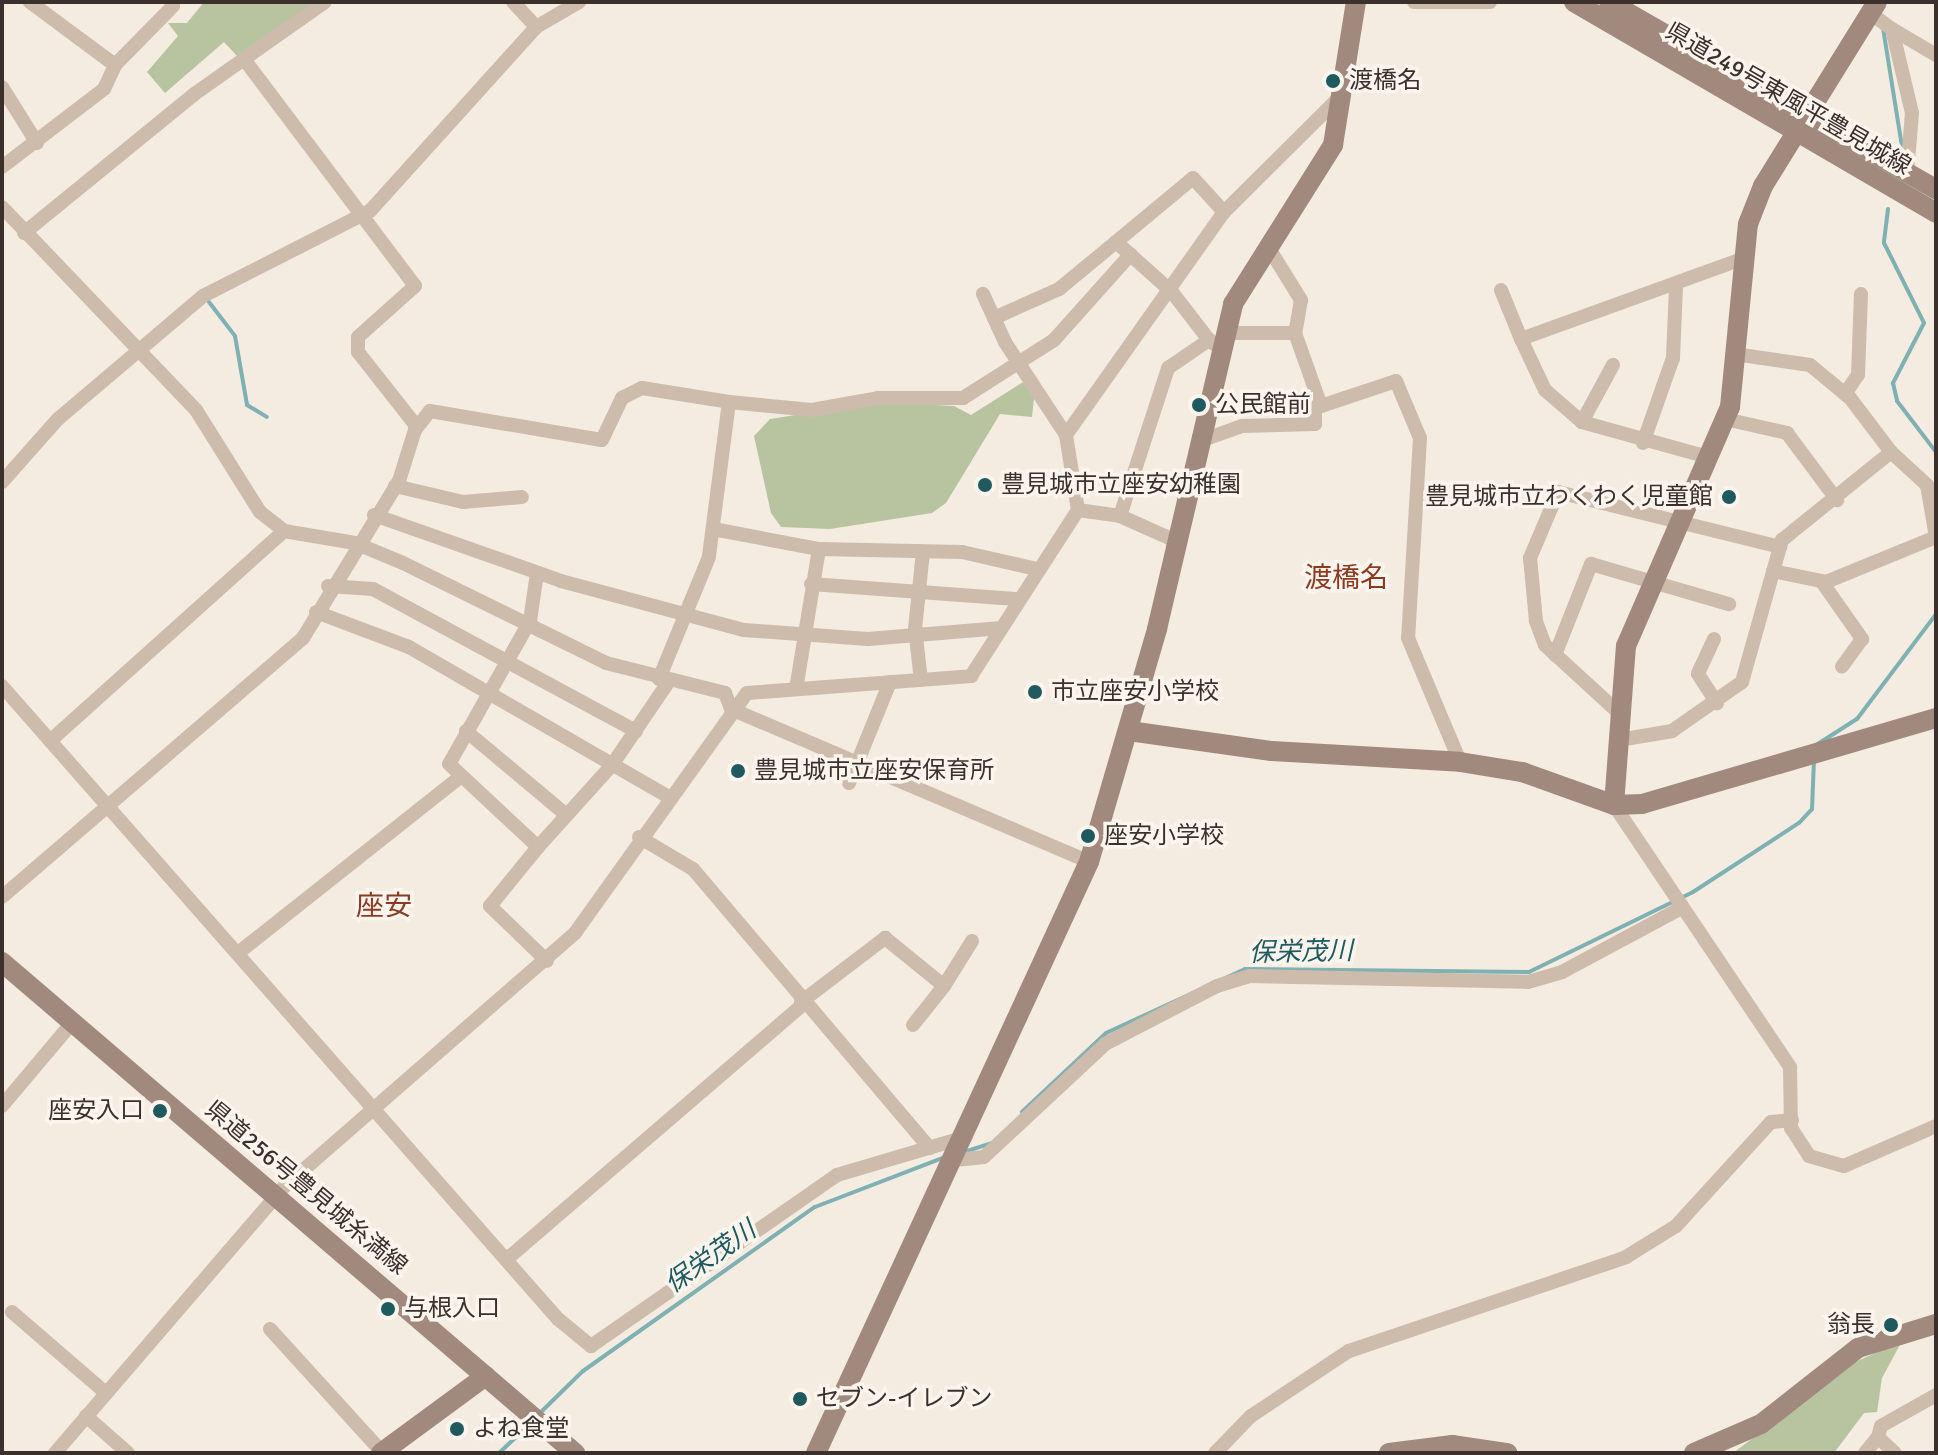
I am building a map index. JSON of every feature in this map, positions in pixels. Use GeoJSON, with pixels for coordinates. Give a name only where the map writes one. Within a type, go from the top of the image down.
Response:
{"type":"FeatureCollection","features":[{"type":"Feature","properties":{"kind":"street"},"geometry":{"type":"LineString","coordinates":[[30,2],[115,65]]}},
{"type":"Feature","properties":{"kind":"street"},"geometry":{"type":"LineString","coordinates":[[24,233],[244,59],[325,2]]}},
{"type":"Feature","properties":{"kind":"street"},"geometry":{"type":"LineString","coordinates":[[513,2],[536,27]]}},
{"type":"Feature","properties":{"kind":"street"},"geometry":{"type":"LineString","coordinates":[[2,482],[28,449],[136,352],[240,273],[362,215],[462,116],[536,27],[579,2]]}},
{"type":"Feature","properties":{"kind":"street"},"geometry":{"type":"LineString","coordinates":[[816,1453],[959,1150],[1089,862],[1129,731],[1178,542],[1203,440],[1219,341],[1233,304],[1267,245],[1333,145],[1345,93],[1356,2]]}},
{"type":"Feature","properties":{"kind":"street"},"geometry":{"type":"LineString","coordinates":[[1414,2],[1490,2]]}},
{"type":"Feature","properties":{"kind":"street","name":"県道249号東風平豊見城線"},"geometry":{"type":"LineString","coordinates":[[1574,2],[1936,213]]}},
{"type":"Feature","properties":{"kind":"street","name":"県道249号東風平豊見城線"},"geometry":{"type":"LineString","coordinates":[[1609,2],[1936,189]]}},
{"type":"Feature","properties":{"kind":"street"},"geometry":{"type":"LineString","coordinates":[[2,167],[104,89],[115,65],[173,6]]}},
{"type":"Feature","properties":{"kind":"street"},"geometry":{"type":"LineString","coordinates":[[1936,55],[1892,29],[1873,7],[1754,205],[1742,259],[1735,354],[1725,419],[1653,577],[1626,646],[1618,712],[1614,805],[1790,1067],[1792,1120],[1809,1156],[1844,1166],[1936,1126]]}},
{"type":"Feature","properties":{"kind":"street"},"geometry":{"type":"LineString","coordinates":[[1892,29],[1912,113],[1907,172]]}},
{"type":"Feature","properties":{"kind":"street"},"geometry":{"type":"LineString","coordinates":[[244,59],[415,286],[358,337],[358,352],[417,427]]}},
{"type":"Feature","properties":{"kind":"street"},"geometry":{"type":"LineString","coordinates":[[2,87],[37,143]]}},
{"type":"Feature","properties":{"kind":"street"},"geometry":{"type":"LineString","coordinates":[[1066,435],[1172,292],[1224,212],[1345,93]]}},
{"type":"Feature","properties":{"kind":"street"},"geometry":{"type":"LineString","coordinates":[[994,318],[1059,289],[1193,178],[1224,212]]}},
{"type":"Feature","properties":{"kind":"street"},"geometry":{"type":"LineString","coordinates":[[2,207],[136,352],[196,410],[260,512],[284,531],[355,543],[530,621],[606,663],[725,693],[731,709],[1089,862]]}},
{"type":"Feature","properties":{"kind":"street"},"geometry":{"type":"LineString","coordinates":[[1116,242],[1172,292],[1219,341]]}},
{"type":"Feature","properties":{"kind":"street"},"geometry":{"type":"LineString","coordinates":[[1203,440],[1242,426],[1315,424],[1321,406],[1295,333],[1301,300],[1267,245]]}},
{"type":"Feature","properties":{"kind":"street"},"geometry":{"type":"LineString","coordinates":[[2,897],[110,808],[303,638],[328,586],[395,486],[417,427],[430,411],[602,440],[622,398],[642,388],[729,402],[812,410],[878,398],[963,398],[1054,340],[1131,254]]}},
{"type":"Feature","properties":{"kind":"street"},"geometry":{"type":"LineString","coordinates":[[1521,339],[1676,287],[1742,259]]}},
{"type":"Feature","properties":{"kind":"street"},"geometry":{"type":"LineString","coordinates":[[1643,443],[1673,358],[1676,287]]}},
{"type":"Feature","properties":{"kind":"street"},"geometry":{"type":"LineString","coordinates":[[1501,290],[1545,390],[1582,422],[1643,443],[1708,457]]}},
{"type":"Feature","properties":{"kind":"street"},"geometry":{"type":"LineString","coordinates":[[55,1453],[275,1196],[547,961],[600,901],[639,837],[671,798],[731,709],[747,693],[971,676],[1002,628],[1015,599],[1078,510],[1066,435],[1018,363],[983,294]]}},
{"type":"Feature","properties":{"kind":"street"},"geometry":{"type":"LineString","coordinates":[[1845,394],[1858,375],[1861,294]]}},
{"type":"Feature","properties":{"kind":"street"},"geometry":{"type":"LineString","coordinates":[[1120,516],[1168,368],[1219,341],[1295,333]]}},
{"type":"Feature","properties":{"kind":"street"},"geometry":{"type":"LineString","coordinates":[[1735,354],[1810,365],[1845,394],[1891,452],[1927,485],[1936,537],[1822,582],[1773,571]]}},
{"type":"Feature","properties":{"kind":"street"},"geometry":{"type":"LineString","coordinates":[[1582,422],[1613,365]]}},
{"type":"Feature","properties":{"kind":"street"},"geometry":{"type":"LineString","coordinates":[[1321,406],[1396,381],[1420,438],[1408,638],[1460,762]]}},
{"type":"Feature","properties":{"kind":"street"},"geometry":{"type":"LineString","coordinates":[[547,961],[490,906],[564,813],[612,765],[636,731],[664,680],[682,616],[709,557],[729,402]]}},
{"type":"Feature","properties":{"kind":"street"},"geometry":{"type":"LineString","coordinates":[[1725,419],[1787,433],[1837,500]]}},
{"type":"Feature","properties":{"kind":"street"},"geometry":{"type":"LineString","coordinates":[[1619,740],[1672,731],[1717,703],[1742,682],[1780,547],[1891,452]]}},
{"type":"Feature","properties":{"kind":"street"},"geometry":{"type":"LineString","coordinates":[[395,486],[463,502],[522,497]]}},
{"type":"Feature","properties":{"kind":"street"},"geometry":{"type":"LineString","coordinates":[[1618,712],[1555,655],[1536,621],[1530,558],[1558,492],[1680,518],[1780,547]]}},
{"type":"Feature","properties":{"kind":"street"},"geometry":{"type":"LineString","coordinates":[[1078,510],[1120,516],[1178,542]]}},
{"type":"Feature","properties":{"kind":"street"},"geometry":{"type":"LineString","coordinates":[[374,515],[537,573],[682,616],[801,638],[915,629],[1002,628]]}},
{"type":"Feature","properties":{"kind":"street"},"geometry":{"type":"LineString","coordinates":[[713,529],[819,549],[923,551],[1037,569]]}},
{"type":"Feature","properties":{"kind":"street"},"geometry":{"type":"LineString","coordinates":[[50,741],[284,531]]}},
{"type":"Feature","properties":{"kind":"street"},"geometry":{"type":"LineString","coordinates":[[796,689],[801,638],[819,549]]}},
{"type":"Feature","properties":{"kind":"street"},"geometry":{"type":"LineString","coordinates":[[921,680],[915,629],[923,551]]}},
{"type":"Feature","properties":{"kind":"street"},"geometry":{"type":"LineString","coordinates":[[1555,655],[1591,564],[1653,577],[1729,604]]}},
{"type":"Feature","properties":{"kind":"street"},"geometry":{"type":"LineString","coordinates":[[537,573],[530,621],[504,660],[449,764],[538,847]]}},
{"type":"Feature","properties":{"kind":"street"},"geometry":{"type":"LineString","coordinates":[[1822,582],[1862,639],[1842,667]]}},
{"type":"Feature","properties":{"kind":"street"},"geometry":{"type":"LineString","coordinates":[[811,584],[921,588],[1015,599]]}},
{"type":"Feature","properties":{"kind":"street"},"geometry":{"type":"LineString","coordinates":[[328,586],[373,589],[636,731]]}},
{"type":"Feature","properties":{"kind":"street"},"geometry":{"type":"LineString","coordinates":[[316,612],[409,647],[485,695],[671,798]]}},
{"type":"Feature","properties":{"kind":"street"},"geometry":{"type":"LineString","coordinates":[[1714,639],[1698,674],[1717,703]]}},
{"type":"Feature","properties":{"kind":"street"},"geometry":{"type":"LineString","coordinates":[[849,783],[890,682]]}},
{"type":"Feature","properties":{"kind":"street"},"geometry":{"type":"LineString","coordinates":[[2,686],[374,1110],[507,1259],[591,1346],[837,1175],[930,1148],[993,1151],[1105,1044],[1217,986],[1250,976],[1528,982],[1562,972],[1682,907]]}},
{"type":"Feature","properties":{"kind":"street"},"geometry":{"type":"LineString","coordinates":[[1129,731],[1272,751],[1460,762],[1522,772],[1614,805],[1801,761],[1936,718]]}},
{"type":"Feature","properties":{"kind":"street"},"geometry":{"type":"LineString","coordinates":[[466,731],[564,813]]}},
{"type":"Feature","properties":{"kind":"street"},"geometry":{"type":"LineString","coordinates":[[238,953],[461,776]]}},
{"type":"Feature","properties":{"kind":"street"},"geometry":{"type":"LineString","coordinates":[[639,837],[693,869],[802,1003],[930,1148]]}},
{"type":"Feature","properties":{"kind":"street"},"geometry":{"type":"LineString","coordinates":[[507,1259],[802,1003],[885,938],[944,986]]}},
{"type":"Feature","properties":{"kind":"street"},"geometry":{"type":"LineString","coordinates":[[913,1025],[944,986],[972,941]]}},
{"type":"Feature","properties":{"kind":"street","name":"県道256号豊見城糸満線"},"geometry":{"type":"LineString","coordinates":[[2,962],[575,1453]]}},
{"type":"Feature","properties":{"kind":"street"},"geometry":{"type":"LineString","coordinates":[[2,1106],[72,1023]]}},
{"type":"Feature","properties":{"kind":"street"},"geometry":{"type":"LineString","coordinates":[[1215,1453],[1251,1416],[1349,1351],[1626,1257],[1676,1226],[1771,1122],[1792,1120]]}},
{"type":"Feature","properties":{"kind":"street"},"geometry":{"type":"LineString","coordinates":[[12,1312],[106,1393]]}},
{"type":"Feature","properties":{"kind":"street"},"geometry":{"type":"LineString","coordinates":[[1694,1453],[1761,1424],[1858,1348],[1936,1324]]}},
{"type":"Feature","properties":{"kind":"street"},"geometry":{"type":"LineString","coordinates":[[270,1329],[381,1452],[486,1376]]}},
{"type":"Feature","properties":{"kind":"street"},"geometry":{"type":"LineString","coordinates":[[1865,1453],[1878,1437],[1881,1426],[1936,1395]]}},
{"type":"Feature","properties":{"kind":"street"},"geometry":{"type":"LineString","coordinates":[[86,1416],[128,1453]]}},
{"type":"Feature","properties":{"kind":"street"},"geometry":{"type":"LineString","coordinates":[[1878,1437],[1895,1453]]}},
{"type":"Feature","properties":{"kind":"street"},"geometry":{"type":"LineString","coordinates":[[1389,1453],[1452,1445],[1507,1453]]}},
{"type":"Feature","properties":{"kind":"green space"},"geometry":{"type":"Polygon","coordinates":[[[204,2],[320,2],[237,56],[224,42],[165,93],[147,72],[178,36],[168,23],[187,23],[204,2]]]}},
{"type":"Feature","properties":{"kind":"green space"},"geometry":{"type":"Polygon","coordinates":[[[1023,382],[1034,398],[1032,417],[1000,414],[946,503],[932,513],[830,529],[781,527],[771,513],[754,436],[770,419],[879,402],[954,406],[971,415],[1023,382]]]}},
{"type":"Feature","properties":{"kind":"green space"},"geometry":{"type":"Polygon","coordinates":[[[1902,1341],[1882,1378],[1877,1412],[1864,1413],[1834,1453],[1733,1453],[1851,1364],[1902,1341]]]}},
{"type":"Feature","properties":{"kind":"waterway","name":"保栄茂川"},"geometry":{"type":"LineString","coordinates":[[1883,28],[1902,147]]}},
{"type":"Feature","properties":{"kind":"waterway","name":"保栄茂川"},"geometry":{"type":"LineString","coordinates":[[1888,209],[1884,243],[1924,323],[1893,383],[1897,401],[1936,452]]}},
{"type":"Feature","properties":{"kind":"waterway"},"geometry":{"type":"LineString","coordinates":[[209,302],[235,336],[247,405],[267,417]]}},
{"type":"Feature","properties":{"kind":"waterway","name":"保栄茂川"},"geometry":{"type":"LineString","coordinates":[[1813,747],[1857,719],[1936,614]]}},
{"type":"Feature","properties":{"kind":"waterway","name":"保栄茂川"},"geometry":{"type":"LineString","coordinates":[[1022,1112],[1106,1033],[1245,969],[1529,972],[1693,892],[1799,823],[1812,809],[1814,760]]}},
{"type":"Feature","properties":{"kind":"waterway","name":"保栄茂川"},"geometry":{"type":"LineString","coordinates":[[961,1153],[991,1143]]}},
{"type":"Feature","properties":{"kind":"waterway","name":"保栄茂川"},"geometry":{"type":"LineString","coordinates":[[542,1411],[583,1371],[815,1207],[945,1157]]}},
{"type":"Feature","properties":{"kind":"waterway","name":"保栄茂川"},"geometry":{"type":"LineString","coordinates":[[499,1453],[528,1426]]}},
{"type":"Feature","properties":{"kind":"place","name":"渡橋名"},"geometry":{"type":"Point","coordinates":[1333,81]}},
{"type":"Feature","properties":{"kind":"place","name":"公民館前"},"geometry":{"type":"Point","coordinates":[1199,405]}},
{"type":"Feature","properties":{"kind":"place","name":"豊見城市立座安幼稚園"},"geometry":{"type":"Point","coordinates":[985,485]}},
{"type":"Feature","properties":{"kind":"place","name":"豊見城市立わくわく児童館"},"geometry":{"type":"Point","coordinates":[1729,497]}},
{"type":"Feature","properties":{"kind":"place","name":"市立座安小学校"},"geometry":{"type":"Point","coordinates":[1035,692]}},
{"type":"Feature","properties":{"kind":"place","name":"豊見城市立座安保育所"},"geometry":{"type":"Point","coordinates":[738,771]}},
{"type":"Feature","properties":{"kind":"place","name":"座安小学校"},"geometry":{"type":"Point","coordinates":[1088,836]}},
{"type":"Feature","properties":{"kind":"place","name":"座安入口"},"geometry":{"type":"Point","coordinates":[160,1111]}},
{"type":"Feature","properties":{"kind":"place","name":"与根入口"},"geometry":{"type":"Point","coordinates":[388,1309]}},
{"type":"Feature","properties":{"kind":"place","name":"翁長"},"geometry":{"type":"Point","coordinates":[1891,1325]}},
{"type":"Feature","properties":{"kind":"place","name":"セブン-イレブン"},"geometry":{"type":"Point","coordinates":[800,1399]}},
{"type":"Feature","properties":{"kind":"place","name":"よね食堂"},"geometry":{"type":"Point","coordinates":[457,1429]}},
{"type":"Feature","properties":{"kind":"district","name":"渡橋名"},"geometry":{"type":"Point","coordinates":[1346,578]}},
{"type":"Feature","properties":{"kind":"district","name":"座安"},"geometry":{"type":"Point","coordinates":[384,906]}}]}
